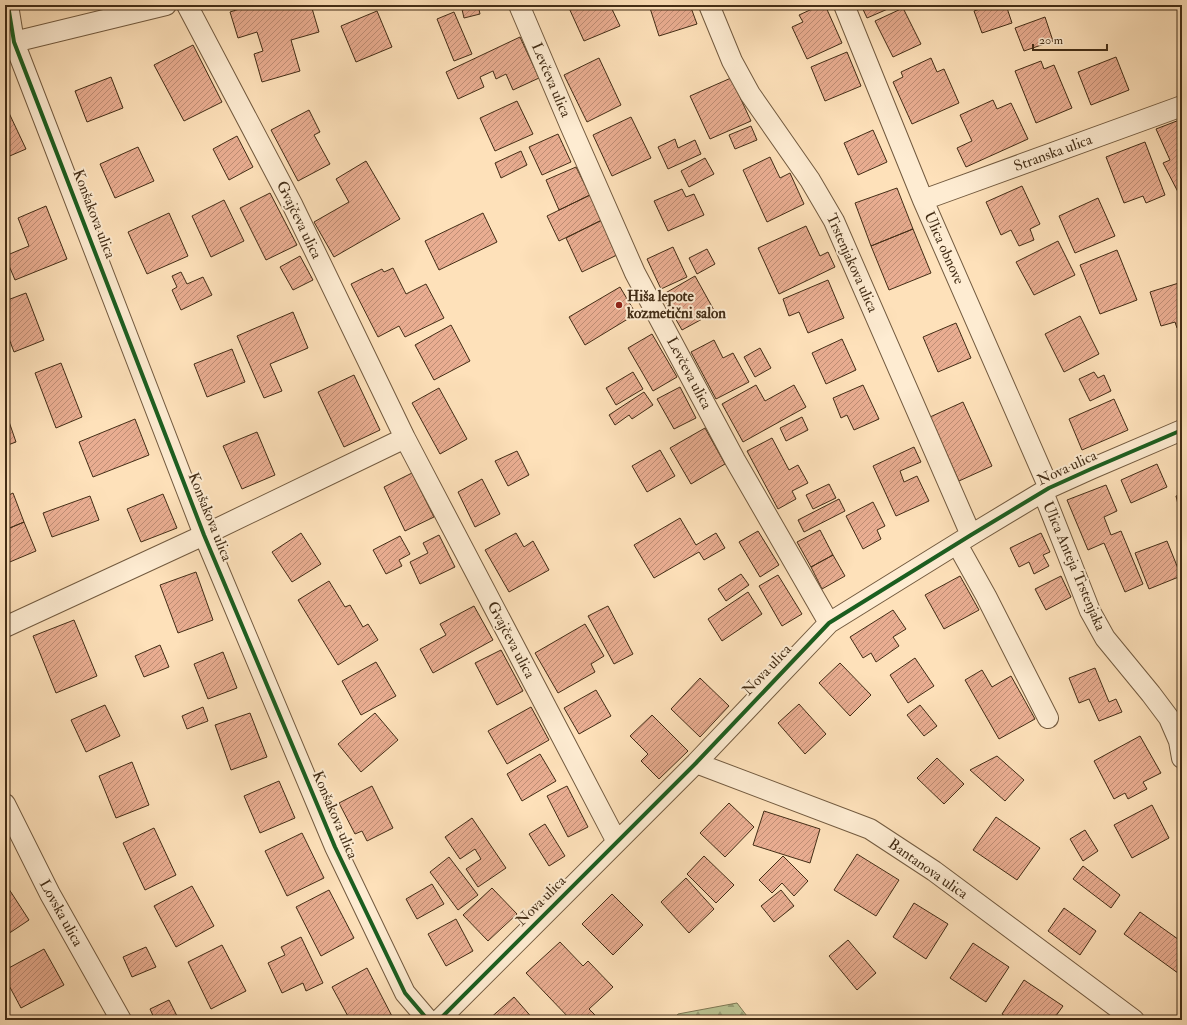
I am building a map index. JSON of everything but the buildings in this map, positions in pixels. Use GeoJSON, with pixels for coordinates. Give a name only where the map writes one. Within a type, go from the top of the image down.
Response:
{"type":"FeatureCollection","features":[{"type":"Feature","properties":{"kind":"street","name":"Konšakova ulica"},"geometry":{"type":"LineString","coordinates":[[8,5],[10,44],[204,535],[334,847],[405,993],[428,1020]]}},
{"type":"Feature","properties":{"kind":"street"},"geometry":{"type":"LineString","coordinates":[[10,44],[166,5]]}},
{"type":"Feature","properties":{"kind":"street","name":"Gvajčeva ulica"},"geometry":{"type":"LineString","coordinates":[[187,5],[293,206],[405,438],[617,842]]}},
{"type":"Feature","properties":{"kind":"street","name":"Levčeva ulica"},"geometry":{"type":"LineString","coordinates":[[519,5],[636,274],[735,460],[829,623]]}},
{"type":"Feature","properties":{"kind":"street","name":"Trstenjakova ulica"},"geometry":{"type":"LineString","coordinates":[[709,5],[732,61],[750,94],[810,180],[834,221],[964,539]]}},
{"type":"Feature","properties":{"kind":"street","name":"Ulica obnove"},"geometry":{"type":"LineString","coordinates":[[844,5],[923,200],[1046,490]]}},
{"type":"Feature","properties":{"kind":"street","name":"Stranska ulica"},"geometry":{"type":"LineString","coordinates":[[923,200],[1182,106]]}},
{"type":"Feature","properties":{"kind":"street","name":"Nova ulica"},"geometry":{"type":"LineString","coordinates":[[439,1020],[696,763],[829,623],[1046,490],[1182,430]]}},
{"type":"Feature","properties":{"kind":"street"},"geometry":{"type":"LineString","coordinates":[[204,535],[405,438]]}},
{"type":"Feature","properties":{"kind":"street","name":"Ulica Anteja Trstenjaka"},"geometry":{"type":"LineString","coordinates":[[1046,490],[1090,611],[1105,638],[1169,718],[1179,741],[1182,758]]}},
{"type":"Feature","properties":{"kind":"street","name":"Konšakova ulica"},"geometry":{"type":"LineString","coordinates":[[5,628],[204,535]]}},
{"type":"Feature","properties":{"kind":"street"},"geometry":{"type":"LineString","coordinates":[[964,539],[986,596],[1048,718]]}},
{"type":"Feature","properties":{"kind":"street","name":"Bantanova ulica"},"geometry":{"type":"LineString","coordinates":[[696,763],[870,829],[934,872],[1134,1020]]}},
{"type":"Feature","properties":{"kind":"street","name":"Lovska ulica"},"geometry":{"type":"LineString","coordinates":[[5,804],[50,894],[121,1020]]}},
{"type":"Feature","properties":{"kind":"green space"},"geometry":{"type":"Polygon","coordinates":[[[737,1003],[750,1020],[673,1020],[678,1014],[737,1003]]]}},
{"type":"Feature","properties":{"kind":"cycle path"},"geometry":{"type":"LineString","coordinates":[[8,5],[14,42],[204,535],[335,847],[405,993],[428,1020]]}},
{"type":"Feature","properties":{"kind":"cycle path"},"geometry":{"type":"LineString","coordinates":[[439,1020],[696,763],[829,623],[1049,488],[1182,430]]}},
{"type":"Feature","properties":{"kind":"place","name":"Hiša lepote kozmetični salon"},"geometry":{"type":"Point","coordinates":[619,305]}}]}
